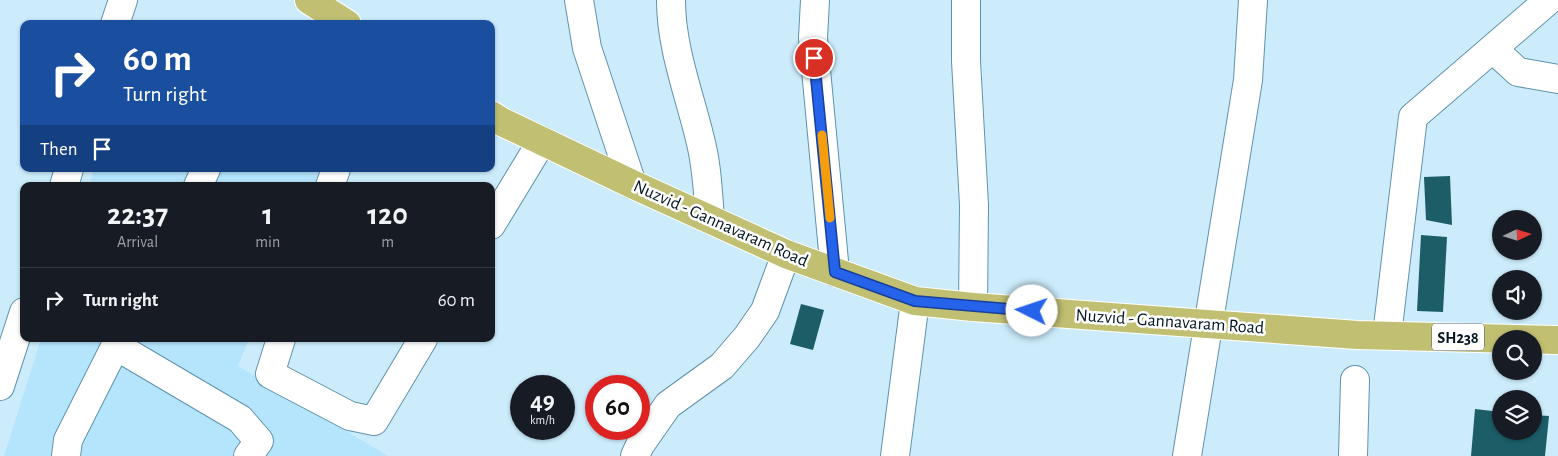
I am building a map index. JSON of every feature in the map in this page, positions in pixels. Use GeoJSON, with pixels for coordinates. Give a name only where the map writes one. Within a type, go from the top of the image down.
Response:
{"type":"FeatureCollection","features":[{"type":"Feature","properties":{"kind":"main road"},"geometry":{"type":"LineString","coordinates":[[310,0],[341,20]]}},
{"type":"Feature","properties":{"kind":"main road","name":"Nuzvid - Gannavaram Road"},"geometry":{"type":"LineString","coordinates":[[495,117],[632,184],[786,254],[915,301],[1208,324],[1387,335],[1558,340]]}},
{"type":"Feature","properties":{"kind":"street"},"geometry":{"type":"LineString","coordinates":[[116,20],[123,0]]}},
{"type":"Feature","properties":{"kind":"street"},"geometry":{"type":"LineString","coordinates":[[579,0],[587,48],[632,184]]}},
{"type":"Feature","properties":{"kind":"street"},"geometry":{"type":"LineString","coordinates":[[671,0],[671,17],[682,73],[701,141],[710,219]]}},
{"type":"Feature","properties":{"kind":"street"},"geometry":{"type":"LineString","coordinates":[[815,0],[813,38],[835,272]]}},
{"type":"Feature","properties":{"kind":"street"},"geometry":{"type":"LineString","coordinates":[[966,0],[966,61],[974,205],[973,307]]}},
{"type":"Feature","properties":{"kind":"street"},"geometry":{"type":"LineString","coordinates":[[1187,456],[1248,80],[1253,0]]}},
{"type":"Feature","properties":{"kind":"street"},"geometry":{"type":"LineString","coordinates":[[1387,335],[1414,117],[1549,0]]}},
{"type":"Feature","properties":{"kind":"street"},"geometry":{"type":"LineString","coordinates":[[1493,49],[1518,72],[1558,80]]}},
{"type":"Feature","properties":{"kind":"street"},"geometry":{"type":"LineString","coordinates":[[495,218],[542,141]]}},
{"type":"Feature","properties":{"kind":"street"},"geometry":{"type":"LineString","coordinates":[[635,456],[640,445],[668,405],[722,366],[747,337],[765,311],[786,254]]}},
{"type":"Feature","properties":{"kind":"street"},"geometry":{"type":"LineString","coordinates":[[895,456],[915,301]]}},
{"type":"Feature","properties":{"kind":"street"},"geometry":{"type":"LineString","coordinates":[[0,386],[20,324]]}},
{"type":"Feature","properties":{"kind":"street"},"geometry":{"type":"LineString","coordinates":[[66,456],[68,440],[118,342],[240,419],[259,441],[248,456]]}},
{"type":"Feature","properties":{"kind":"street"},"geometry":{"type":"LineString","coordinates":[[280,342],[270,374],[350,416],[374,421],[421,342]]}},
{"type":"Feature","properties":{"kind":"street"},"geometry":{"type":"LineString","coordinates":[[1353,456],[1355,380]]}},
{"type":"Feature","properties":{"kind":"shaded area"},"geometry":{"type":"Polygon","coordinates":[[[93,172],[323,172],[318,182],[90,182],[93,172]]]}},
{"type":"Feature","properties":{"kind":"shaded area"},"geometry":{"type":"Polygon","coordinates":[[[40,342],[248,342],[238,366],[388,456],[4,456],[40,342]]]}},
{"type":"Feature","properties":{"kind":"building"},"geometry":{"type":"Polygon","coordinates":[[[1450,176],[1452,225],[1426,220],[1424,177],[1450,176]]]}},
{"type":"Feature","properties":{"kind":"building"},"geometry":{"type":"Polygon","coordinates":[[[1421,235],[1447,237],[1443,312],[1417,311],[1421,235]]]}},
{"type":"Feature","properties":{"kind":"building"},"geometry":{"type":"Polygon","coordinates":[[[801,304],[824,310],[813,350],[790,344],[801,304]]]}},
{"type":"Feature","properties":{"kind":"building"},"geometry":{"type":"Polygon","coordinates":[[[1475,409],[1492,411],[1492,440],[1542,440],[1542,416],[1549,416],[1545,456],[1471,456],[1475,409]]]}},
{"type":"Feature","properties":{"kind":"slow traffic"},"geometry":{"type":"LineString","coordinates":[[822,135],[830,218]]}},
{"type":"Feature","properties":{"kind":"route"},"geometry":{"type":"LineString","coordinates":[[814,58],[835,272],[915,301],[1032,311]]}}]}
